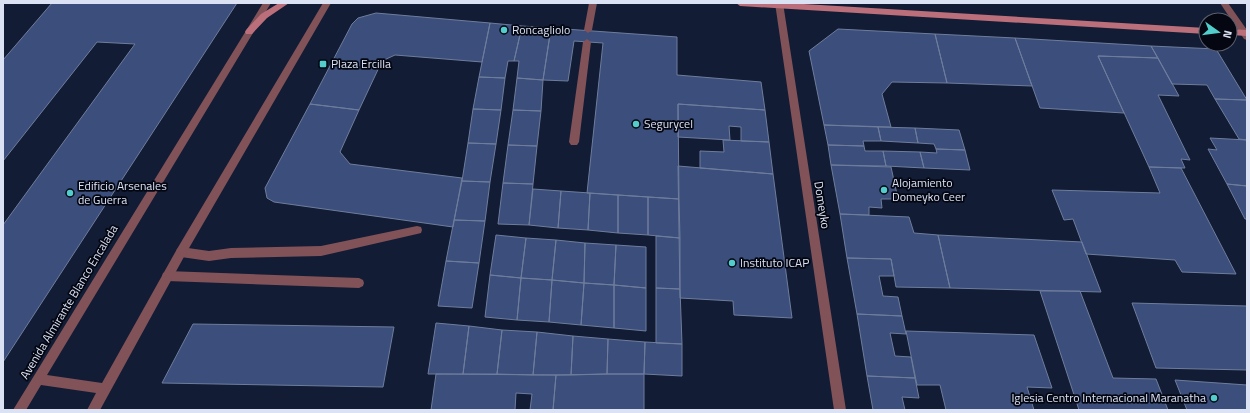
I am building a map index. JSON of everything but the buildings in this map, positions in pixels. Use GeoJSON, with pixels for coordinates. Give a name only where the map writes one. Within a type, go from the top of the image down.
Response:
{"type":"FeatureCollection","features":[{"type":"Feature","properties":{"kind":"street","name":"Avenida Almirante Blanco Encalada"},"geometry":{"type":"LineString","coordinates":[[19,410],[267,3]]}},
{"type":"Feature","properties":{"kind":"street"},"geometry":{"type":"LineString","coordinates":[[249,32],[264,16],[285,3]]}},
{"type":"Feature","properties":{"kind":"street"},"geometry":{"type":"LineString","coordinates":[[93,410],[167,276],[327,3]]}},
{"type":"Feature","properties":{"kind":"street"},"geometry":{"type":"LineString","coordinates":[[588,30],[593,3]]}},
{"type":"Feature","properties":{"kind":"street"},"geometry":{"type":"LineString","coordinates":[[740,3],[779,4],[1198,30]]}},
{"type":"Feature","properties":{"kind":"street"},"geometry":{"type":"LineString","coordinates":[[1224,3],[1246,34]]}},
{"type":"Feature","properties":{"kind":"street","name":"Domeyko"},"geometry":{"type":"LineString","coordinates":[[779,4],[840,410]]}},
{"type":"Feature","properties":{"kind":"street"},"geometry":{"type":"LineString","coordinates":[[574,142],[587,42]]}},
{"type":"Feature","properties":{"kind":"street"},"geometry":{"type":"LineString","coordinates":[[181,252],[210,256],[231,253],[321,251],[417,230]]}},
{"type":"Feature","properties":{"kind":"street"},"geometry":{"type":"LineString","coordinates":[[167,276],[359,283]]}},
{"type":"Feature","properties":{"kind":"street"},"geometry":{"type":"LineString","coordinates":[[38,379],[105,389]]}},
{"type":"Feature","properties":{"kind":"place","name":"Roncagliolo"},"geometry":{"type":"Point","coordinates":[504,30]}},
{"type":"Feature","properties":{"kind":"place","name":"Plaza Ercilla"},"geometry":{"type":"Point","coordinates":[323,64]}},
{"type":"Feature","properties":{"kind":"place","name":"Segurycel"},"geometry":{"type":"Point","coordinates":[636,124]}},
{"type":"Feature","properties":{"kind":"place","name":"Alojamiento Domeyko Ceer"},"geometry":{"type":"Point","coordinates":[884,190]}},
{"type":"Feature","properties":{"kind":"place","name":"Edificio Arsenales de Guerra"},"geometry":{"type":"Point","coordinates":[70,193]}},
{"type":"Feature","properties":{"kind":"place","name":"Instituto ICAP"},"geometry":{"type":"Point","coordinates":[732,263]}},
{"type":"Feature","properties":{"kind":"place","name":"Iglesia Centro Internacional Maranatha"},"geometry":{"type":"Point","coordinates":[1214,398]}}]}
